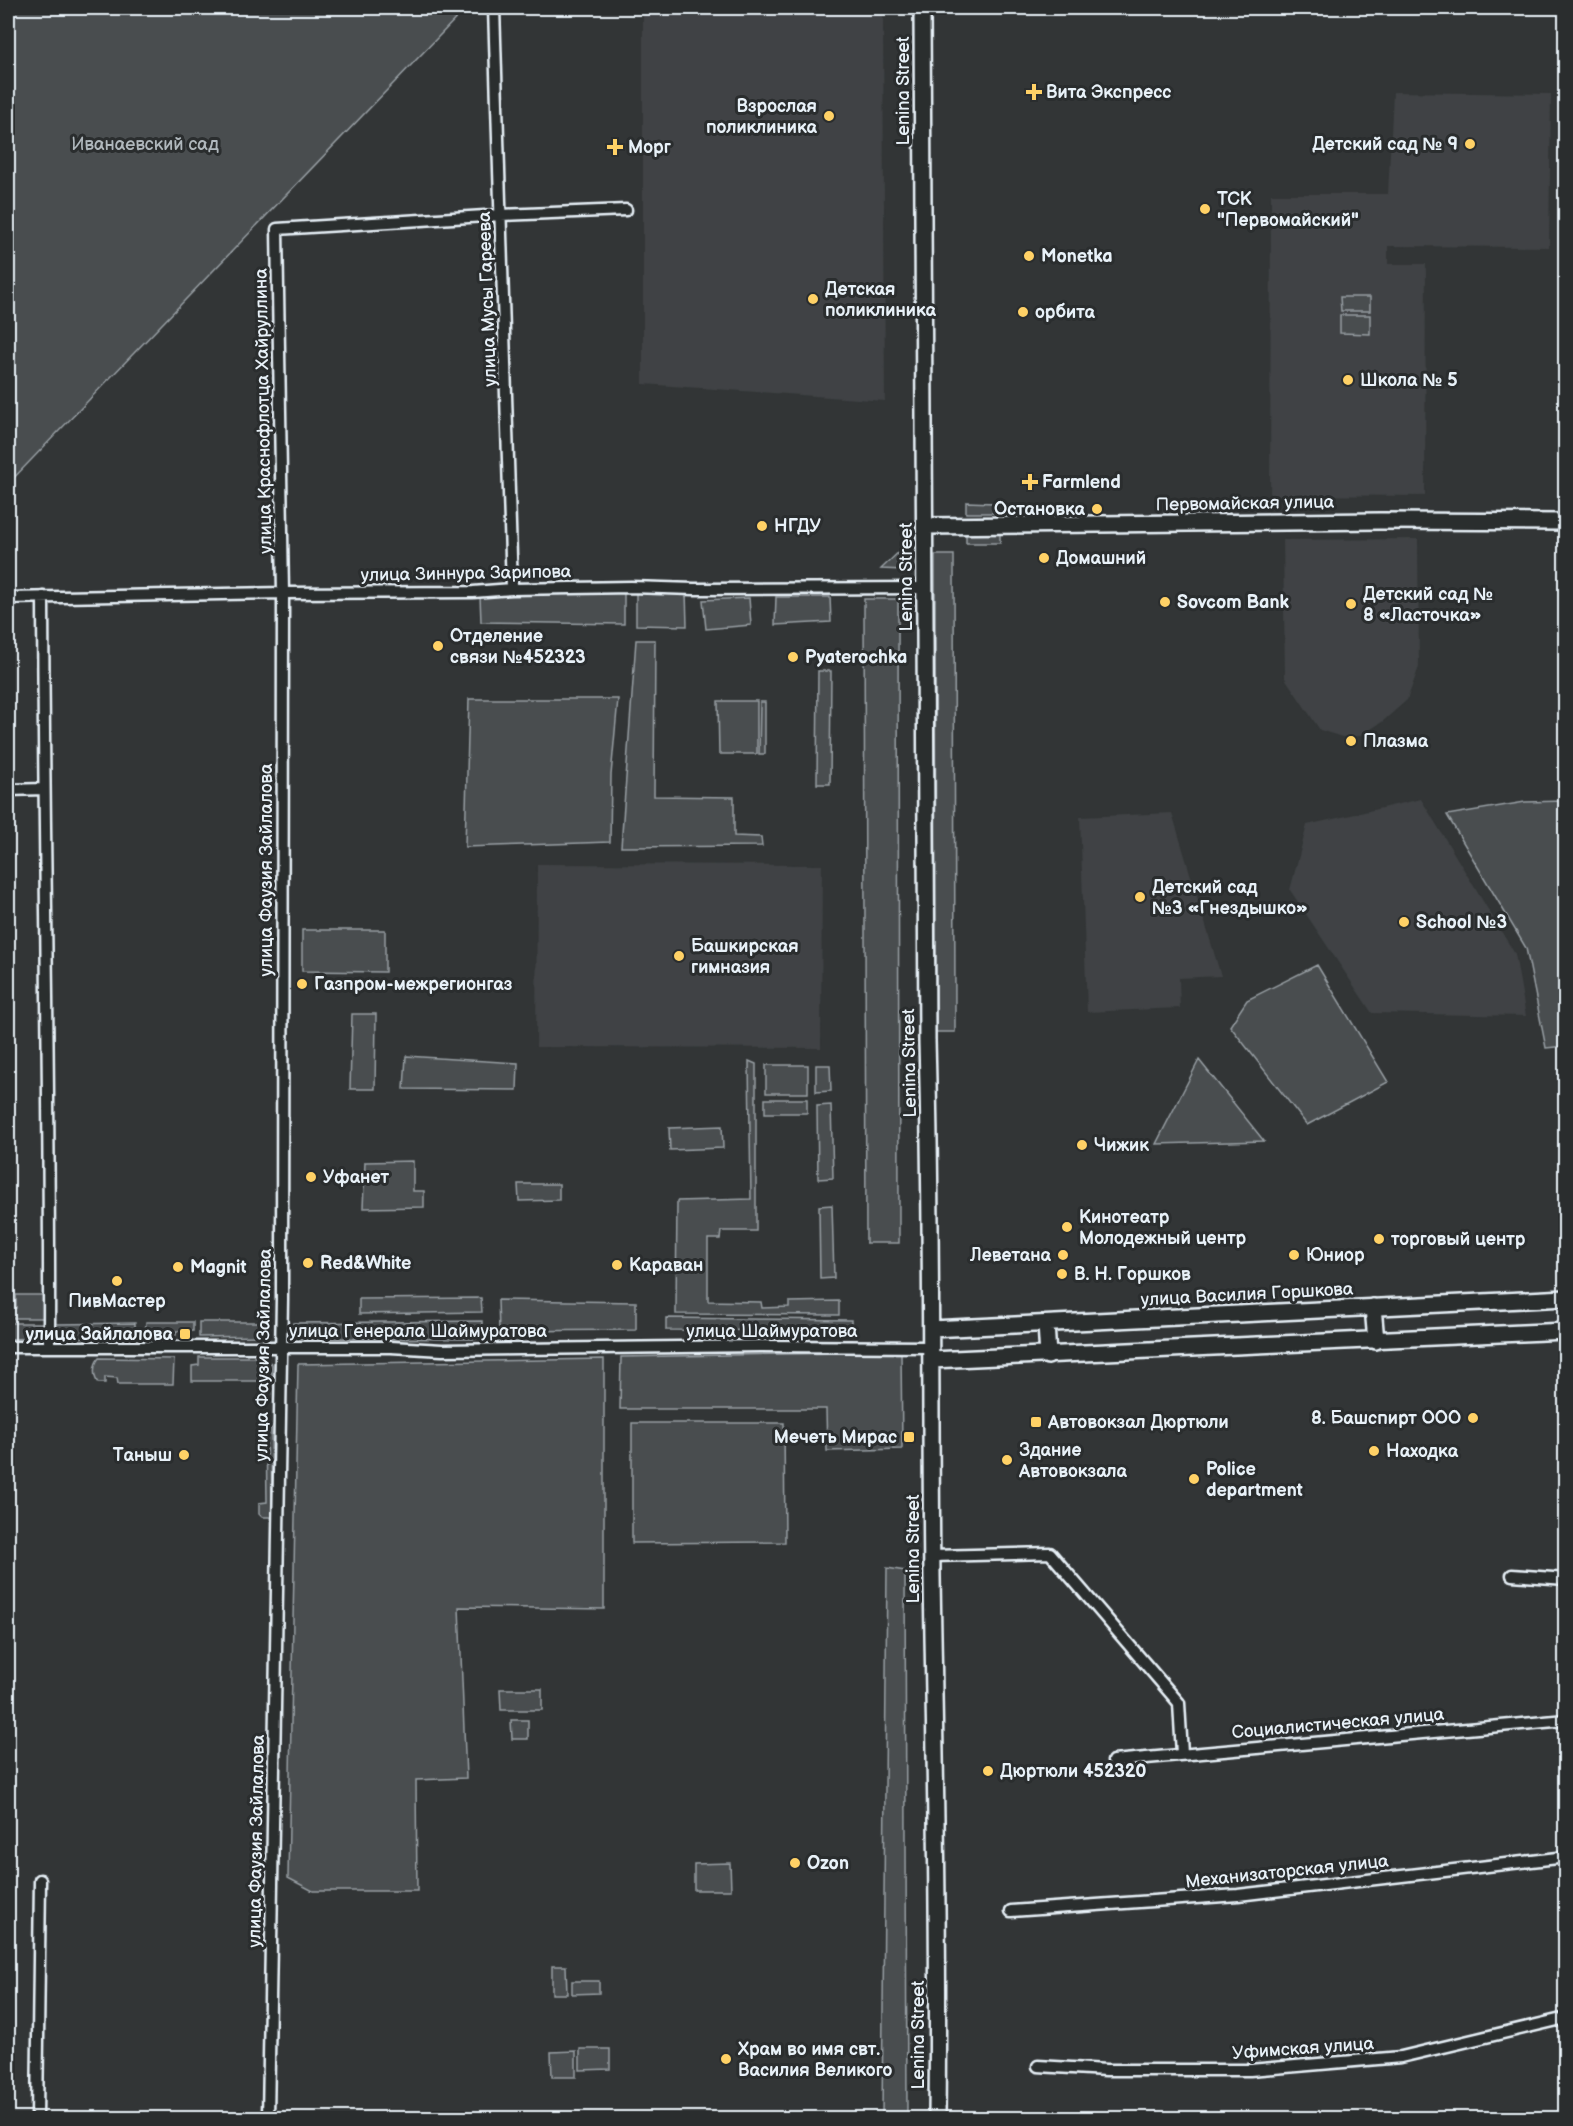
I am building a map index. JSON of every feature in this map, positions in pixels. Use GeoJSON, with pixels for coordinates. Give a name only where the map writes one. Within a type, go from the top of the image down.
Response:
{"type":"FeatureCollection","features":[{"type":"Feature","properties":{"kind":"main road","name":"Lenina Street"},"geometry":{"type":"LineString","coordinates":[[922,8],[927,1041],[931,1171],[932,1556],[939,2002],[937,2118]]}},
{"type":"Feature","properties":{"kind":"main road","name":"Первомайская улица"},"geometry":{"type":"LineString","coordinates":[[926,526],[1380,520],[1566,522]]}},
{"type":"Feature","properties":{"kind":"main road","name":"улица Василия Горшкова"},"geometry":{"type":"LineString","coordinates":[[931,1329],[1566,1298]]}},
{"type":"Feature","properties":{"kind":"main road"},"geometry":{"type":"LineString","coordinates":[[1374,1307],[1376,1341]]}},
{"type":"Feature","properties":{"kind":"main road"},"geometry":{"type":"LineString","coordinates":[[1046,1324],[1048,1356]]}},
{"type":"Feature","properties":{"kind":"main road"},"geometry":{"type":"LineString","coordinates":[[931,1354],[1048,1356],[1566,1331]]}},
{"type":"Feature","properties":{"kind":"street","name":"улица Мусы Гареева"},"geometry":{"type":"LineString","coordinates":[[494,8],[512,589]]}},
{"type":"Feature","properties":{"kind":"street"},"geometry":{"type":"LineString","coordinates":[[501,215],[626,210]]}},
{"type":"Feature","properties":{"kind":"street","name":"улица Краснофлотца Хайруллина"},"geometry":{"type":"LineString","coordinates":[[282,592],[277,229],[501,215]]}},
{"type":"Feature","properties":{"kind":"street","name":"улица Зиннура Зарипова"},"geometry":{"type":"LineString","coordinates":[[8,598],[282,592],[473,592],[631,587],[926,588]]}},
{"type":"Feature","properties":{"kind":"street","name":"улица Фаузия Зайлалова"},"geometry":{"type":"LineString","coordinates":[[268,2118],[282,1299],[282,592]]}},
{"type":"Feature","properties":{"kind":"street"},"geometry":{"type":"LineString","coordinates":[[43,597],[49,1347]]}},
{"type":"Feature","properties":{"kind":"street"},"geometry":{"type":"LineString","coordinates":[[8,790],[44,789]]}},
{"type":"Feature","properties":{"kind":"street","name":"улица Генерала Шаймуратова"},"geometry":{"type":"LineString","coordinates":[[8,1347],[280,1346],[442,1350],[613,1348]]}},
{"type":"Feature","properties":{"kind":"street","name":"улица Шаймуратова"},"geometry":{"type":"LineString","coordinates":[[613,1348],[931,1354]]}},
{"type":"Feature","properties":{"kind":"street"},"geometry":{"type":"LineString","coordinates":[[932,1556],[1050,1553],[1179,1703],[1182,1754]]}},
{"type":"Feature","properties":{"kind":"street"},"geometry":{"type":"LineString","coordinates":[[1512,1575],[1566,1579]]}},
{"type":"Feature","properties":{"kind":"street","name":"Социалистическая улица"},"geometry":{"type":"LineString","coordinates":[[1113,1761],[1566,1720]]}},
{"type":"Feature","properties":{"kind":"street","name":"Механизаторская улица"},"geometry":{"type":"LineString","coordinates":[[1011,1911],[1238,1895],[1566,1857]]}},
{"type":"Feature","properties":{"kind":"street"},"geometry":{"type":"LineString","coordinates":[[37,2118],[40,1880]]}},
{"type":"Feature","properties":{"kind":"street","name":"Уфимская улица"},"geometry":{"type":"LineString","coordinates":[[1038,2066],[1106,2070],[1250,2070],[1401,2057],[1566,2018]]}},
{"type":"Feature","properties":{"kind":"shaded area"},"geometry":{"type":"Polygon","coordinates":[[[643,8],[883,8],[885,401],[643,384],[643,8]]]}},
{"type":"Feature","properties":{"kind":"shaded area","name":"Школа № 5"},"geometry":{"type":"Polygon","coordinates":[[[1393,92],[1551,94],[1549,247],[1388,246],[1388,264],[1426,264],[1425,496],[1270,495],[1271,194],[1388,194],[1393,92]]]}},
{"type":"Feature","properties":{"kind":"shaded area","name":"Детский сад № 8 «Ласточка»"},"geometry":{"type":"Polygon","coordinates":[[[1418,539],[1419,667],[1407,700],[1382,722],[1360,736],[1342,737],[1320,730],[1285,678],[1283,540],[1418,539]]]}},
{"type":"Feature","properties":{"kind":"shaded area","name":"School №3"},"geometry":{"type":"Polygon","coordinates":[[[1421,799],[1515,954],[1526,1016],[1372,1013],[1290,890],[1307,825],[1421,799]]]}},
{"type":"Feature","properties":{"kind":"shaded area","name":"Детский сад №3 «Гнездышко»"},"geometry":{"type":"Polygon","coordinates":[[[1172,813],[1221,976],[1179,978],[1180,1008],[1087,1012],[1080,817],[1172,813]]]}},
{"type":"Feature","properties":{"kind":"shaded area","name":"Башкирская гимназия"},"geometry":{"type":"Polygon","coordinates":[[[537,864],[822,865],[821,1048],[536,1047],[537,864]]]}},
{"type":"Feature","properties":{"kind":"green space","name":"Иванаевский сад"},"geometry":{"type":"Polygon","coordinates":[[[8,8],[466,8],[8,484],[8,8]]]}},
{"type":"Feature","properties":{"kind":"green space"},"geometry":{"type":"Polygon","coordinates":[[[1340,297],[1370,297],[1370,311],[1341,311],[1340,297]]]}},
{"type":"Feature","properties":{"kind":"green space"},"geometry":{"type":"Polygon","coordinates":[[[1340,315],[1370,315],[1370,334],[1340,333],[1340,315]]]}},
{"type":"Feature","properties":{"kind":"green space"},"geometry":{"type":"Polygon","coordinates":[[[966,502],[994,503],[994,513],[966,513],[966,502]]]}},
{"type":"Feature","properties":{"kind":"green space"},"geometry":{"type":"Polygon","coordinates":[[[966,531],[1000,531],[1000,543],[966,543],[966,531]]]}},
{"type":"Feature","properties":{"kind":"green space"},"geometry":{"type":"Polygon","coordinates":[[[904,547],[904,570],[881,569],[904,547]]]}},
{"type":"Feature","properties":{"kind":"green space"},"geometry":{"type":"Polygon","coordinates":[[[935,555],[954,555],[955,1032],[936,1032],[935,555]]]}},
{"type":"Feature","properties":{"kind":"green space"},"geometry":{"type":"Polygon","coordinates":[[[624,591],[624,624],[481,622],[480,596],[624,591]]]}},
{"type":"Feature","properties":{"kind":"green space"},"geometry":{"type":"Polygon","coordinates":[[[636,592],[686,592],[687,626],[636,625],[636,592]]]}},
{"type":"Feature","properties":{"kind":"green space"},"geometry":{"type":"Polygon","coordinates":[[[776,597],[830,597],[831,622],[775,625],[776,597]]]}},
{"type":"Feature","properties":{"kind":"green space"},"geometry":{"type":"Polygon","coordinates":[[[749,598],[751,625],[706,629],[703,600],[749,598]]]}},
{"type":"Feature","properties":{"kind":"green space"},"geometry":{"type":"Polygon","coordinates":[[[864,599],[898,599],[899,1243],[866,1243],[864,599]]]}},
{"type":"Feature","properties":{"kind":"green space"},"geometry":{"type":"Polygon","coordinates":[[[636,640],[655,640],[654,796],[734,797],[734,836],[761,837],[762,846],[621,847],[636,640]]]}},
{"type":"Feature","properties":{"kind":"green space"},"geometry":{"type":"Polygon","coordinates":[[[818,671],[831,671],[830,784],[817,784],[818,671]]]}},
{"type":"Feature","properties":{"kind":"green space"},"geometry":{"type":"Polygon","coordinates":[[[469,699],[618,699],[611,775],[610,842],[465,847],[469,699]]]}},
{"type":"Feature","properties":{"kind":"green space"},"geometry":{"type":"Polygon","coordinates":[[[718,701],[757,701],[757,754],[719,754],[718,701]]]}},
{"type":"Feature","properties":{"kind":"green space"},"geometry":{"type":"Polygon","coordinates":[[[760,702],[765,702],[765,754],[759,754],[760,702]]]}},
{"type":"Feature","properties":{"kind":"green space"},"geometry":{"type":"Polygon","coordinates":[[[1565,801],[1565,1046],[1546,1048],[1526,948],[1447,815],[1525,802],[1565,801]]]}},
{"type":"Feature","properties":{"kind":"green space"},"geometry":{"type":"Polygon","coordinates":[[[302,930],[385,930],[385,972],[302,971],[302,930]]]}},
{"type":"Feature","properties":{"kind":"green space"},"geometry":{"type":"Polygon","coordinates":[[[1317,965],[1388,1082],[1307,1125],[1230,1026],[1247,1000],[1317,965]]]}},
{"type":"Feature","properties":{"kind":"green space"},"geometry":{"type":"Polygon","coordinates":[[[352,1014],[376,1014],[375,1089],[350,1089],[352,1014]]]}},
{"type":"Feature","properties":{"kind":"green space"},"geometry":{"type":"Polygon","coordinates":[[[406,1056],[518,1063],[517,1090],[404,1089],[406,1056]]]}},
{"type":"Feature","properties":{"kind":"green space"},"geometry":{"type":"Polygon","coordinates":[[[1199,1060],[1264,1141],[1156,1144],[1199,1060]]]}},
{"type":"Feature","properties":{"kind":"green space"},"geometry":{"type":"Polygon","coordinates":[[[749,1061],[756,1064],[756,1231],[721,1231],[720,1239],[708,1239],[708,1301],[761,1302],[762,1308],[789,1307],[789,1302],[839,1301],[839,1315],[676,1314],[677,1201],[751,1199],[749,1061]]]}},
{"type":"Feature","properties":{"kind":"green space"},"geometry":{"type":"Polygon","coordinates":[[[766,1065],[808,1065],[808,1093],[766,1093],[766,1065]]]}},
{"type":"Feature","properties":{"kind":"green space"},"geometry":{"type":"Polygon","coordinates":[[[816,1065],[830,1065],[831,1091],[816,1092],[816,1065]]]}},
{"type":"Feature","properties":{"kind":"green space"},"geometry":{"type":"Polygon","coordinates":[[[765,1099],[807,1099],[807,1113],[765,1113],[765,1099]]]}},
{"type":"Feature","properties":{"kind":"green space"},"geometry":{"type":"Polygon","coordinates":[[[831,1105],[833,1178],[818,1179],[817,1106],[831,1105]]]}},
{"type":"Feature","properties":{"kind":"green space"},"geometry":{"type":"Polygon","coordinates":[[[722,1126],[723,1148],[670,1150],[669,1128],[722,1126]]]}},
{"type":"Feature","properties":{"kind":"green space"},"geometry":{"type":"Polygon","coordinates":[[[413,1161],[413,1191],[424,1191],[424,1207],[363,1208],[365,1162],[413,1161]]]}},
{"type":"Feature","properties":{"kind":"green space"},"geometry":{"type":"Polygon","coordinates":[[[518,1184],[559,1184],[559,1200],[519,1201],[518,1184]]]}},
{"type":"Feature","properties":{"kind":"green space"},"geometry":{"type":"Polygon","coordinates":[[[832,1205],[834,1278],[820,1279],[819,1206],[832,1205]]]}},
{"type":"Feature","properties":{"kind":"green space"},"geometry":{"type":"Polygon","coordinates":[[[16,1295],[44,1295],[44,1318],[8,1318],[8,1308],[16,1308],[16,1295]]]}},
{"type":"Feature","properties":{"kind":"green space"},"geometry":{"type":"Polygon","coordinates":[[[481,1298],[482,1312],[359,1314],[359,1299],[481,1298]]]}},
{"type":"Feature","properties":{"kind":"green space"},"geometry":{"type":"Polygon","coordinates":[[[498,1300],[636,1302],[636,1330],[499,1331],[498,1300]]]}},
{"type":"Feature","properties":{"kind":"green space"},"geometry":{"type":"Polygon","coordinates":[[[666,1318],[851,1320],[851,1331],[666,1330],[666,1318]]]}},
{"type":"Feature","properties":{"kind":"green space"},"geometry":{"type":"Polygon","coordinates":[[[482,1321],[482,1334],[476,1339],[298,1338],[293,1332],[293,1323],[482,1321]]]}},
{"type":"Feature","properties":{"kind":"green space"},"geometry":{"type":"Polygon","coordinates":[[[146,1322],[193,1322],[193,1331],[176,1331],[176,1335],[145,1335],[146,1322]]]}},
{"type":"Feature","properties":{"kind":"green space"},"geometry":{"type":"Polygon","coordinates":[[[199,1322],[266,1322],[266,1336],[199,1337],[199,1322]]]}},
{"type":"Feature","properties":{"kind":"green space"},"geometry":{"type":"Polygon","coordinates":[[[8,1323],[44,1323],[44,1335],[40,1338],[8,1339],[8,1323]]]}},
{"type":"Feature","properties":{"kind":"green space"},"geometry":{"type":"Polygon","coordinates":[[[135,1323],[135,1335],[130,1338],[61,1337],[57,1333],[57,1324],[135,1323]]]}},
{"type":"Feature","properties":{"kind":"green space"},"geometry":{"type":"Polygon","coordinates":[[[901,1352],[902,1449],[827,1451],[826,1409],[620,1409],[621,1357],[901,1352]]]}},
{"type":"Feature","properties":{"kind":"green space"},"geometry":{"type":"Polygon","coordinates":[[[199,1357],[263,1357],[272,1364],[272,1381],[192,1381],[192,1366],[199,1365],[199,1357]]]}},
{"type":"Feature","properties":{"kind":"green space"},"geometry":{"type":"Polygon","coordinates":[[[99,1358],[174,1359],[173,1384],[118,1384],[117,1378],[105,1377],[105,1383],[98,1383],[94,1370],[99,1358]]]}},
{"type":"Feature","properties":{"kind":"green space"},"geometry":{"type":"Polygon","coordinates":[[[604,1359],[604,1609],[459,1607],[466,1778],[416,1780],[417,1891],[313,1891],[288,1878],[298,1364],[604,1359]]]}},
{"type":"Feature","properties":{"kind":"green space"},"geometry":{"type":"Polygon","coordinates":[[[632,1423],[784,1423],[785,1542],[632,1543],[632,1423]]]}},
{"type":"Feature","properties":{"kind":"green space"},"geometry":{"type":"Polygon","coordinates":[[[271,1426],[272,1517],[262,1517],[259,1514],[259,1503],[267,1502],[266,1427],[271,1426]]]}},
{"type":"Feature","properties":{"kind":"green space"},"geometry":{"type":"Polygon","coordinates":[[[887,1568],[905,1571],[907,2118],[882,2118],[887,1568]]]}},
{"type":"Feature","properties":{"kind":"green space"},"geometry":{"type":"Polygon","coordinates":[[[500,1689],[542,1689],[542,1710],[501,1710],[500,1689]]]}},
{"type":"Feature","properties":{"kind":"green space"},"geometry":{"type":"Polygon","coordinates":[[[511,1720],[528,1720],[528,1739],[512,1739],[511,1720]]]}},
{"type":"Feature","properties":{"kind":"green space"},"geometry":{"type":"Polygon","coordinates":[[[730,1863],[731,1890],[694,1890],[694,1864],[730,1863]]]}},
{"type":"Feature","properties":{"kind":"green space"},"geometry":{"type":"Polygon","coordinates":[[[552,1966],[566,1966],[567,1994],[552,1994],[552,1966]]]}},
{"type":"Feature","properties":{"kind":"green space"},"geometry":{"type":"Polygon","coordinates":[[[572,1981],[599,1981],[599,1993],[572,1994],[572,1981]]]}},
{"type":"Feature","properties":{"kind":"green space"},"geometry":{"type":"Polygon","coordinates":[[[580,2049],[610,2049],[610,2069],[580,2070],[580,2049]]]}},
{"type":"Feature","properties":{"kind":"green space"},"geometry":{"type":"Polygon","coordinates":[[[576,2051],[576,2077],[552,2077],[551,2052],[576,2051]]]}},
{"type":"Feature","properties":{"kind":"place","name":"Вита Экспресс"},"geometry":{"type":"Point","coordinates":[1034,92]}},
{"type":"Feature","properties":{"kind":"place","name":"Взрослая поликлиника"},"geometry":{"type":"Point","coordinates":[829,116]}},
{"type":"Feature","properties":{"kind":"place","name":"Детский сад № 9"},"geometry":{"type":"Point","coordinates":[1470,144]}},
{"type":"Feature","properties":{"kind":"place","name":"Морг"},"geometry":{"type":"Point","coordinates":[615,147]}},
{"type":"Feature","properties":{"kind":"place","name":"ТСК \"Первомайский\""},"geometry":{"type":"Point","coordinates":[1205,209]}},
{"type":"Feature","properties":{"kind":"place","name":"Monetka"},"geometry":{"type":"Point","coordinates":[1029,256]}},
{"type":"Feature","properties":{"kind":"place","name":"Детская поликлиника"},"geometry":{"type":"Point","coordinates":[813,299]}},
{"type":"Feature","properties":{"kind":"place","name":"орбита"},"geometry":{"type":"Point","coordinates":[1023,312]}},
{"type":"Feature","properties":{"kind":"place","name":"Школа № 5"},"geometry":{"type":"Point","coordinates":[1348,380]}},
{"type":"Feature","properties":{"kind":"place","name":"Farmlend"},"geometry":{"type":"Point","coordinates":[1030,482]}},
{"type":"Feature","properties":{"kind":"place","name":"Остановка"},"geometry":{"type":"Point","coordinates":[1097,509]}},
{"type":"Feature","properties":{"kind":"place","name":"НГДУ"},"geometry":{"type":"Point","coordinates":[762,526]}},
{"type":"Feature","properties":{"kind":"place","name":"Домашний"},"geometry":{"type":"Point","coordinates":[1044,558]}},
{"type":"Feature","properties":{"kind":"place","name":"Sovcom Bank"},"geometry":{"type":"Point","coordinates":[1165,602]}},
{"type":"Feature","properties":{"kind":"place","name":"Детский сад № 8 «Ласточка»"},"geometry":{"type":"Point","coordinates":[1351,604]}},
{"type":"Feature","properties":{"kind":"place","name":"Отделение связи №452323"},"geometry":{"type":"Point","coordinates":[438,646]}},
{"type":"Feature","properties":{"kind":"place","name":"Pyaterochka"},"geometry":{"type":"Point","coordinates":[793,657]}},
{"type":"Feature","properties":{"kind":"place","name":"Плазма"},"geometry":{"type":"Point","coordinates":[1351,741]}},
{"type":"Feature","properties":{"kind":"place","name":"Детский сад №3 «Гнездышко»"},"geometry":{"type":"Point","coordinates":[1140,897]}},
{"type":"Feature","properties":{"kind":"place","name":"School №3"},"geometry":{"type":"Point","coordinates":[1404,922]}},
{"type":"Feature","properties":{"kind":"place","name":"Башкирская гимназия"},"geometry":{"type":"Point","coordinates":[679,956]}},
{"type":"Feature","properties":{"kind":"place","name":"Газпром-межрегионгаз"},"geometry":{"type":"Point","coordinates":[302,984]}},
{"type":"Feature","properties":{"kind":"place","name":"Чижик"},"geometry":{"type":"Point","coordinates":[1082,1145]}},
{"type":"Feature","properties":{"kind":"place","name":"Уфанет"},"geometry":{"type":"Point","coordinates":[311,1177]}},
{"type":"Feature","properties":{"kind":"place","name":"Кинотеатр Молодежный центр"},"geometry":{"type":"Point","coordinates":[1067,1227]}},
{"type":"Feature","properties":{"kind":"place","name":"торговый центр"},"geometry":{"type":"Point","coordinates":[1379,1239]}},
{"type":"Feature","properties":{"kind":"place","name":"Леветана"},"geometry":{"type":"Point","coordinates":[1063,1255]}},
{"type":"Feature","properties":{"kind":"place","name":"Юниор"},"geometry":{"type":"Point","coordinates":[1294,1255]}},
{"type":"Feature","properties":{"kind":"place","name":"Red&White"},"geometry":{"type":"Point","coordinates":[308,1263]}},
{"type":"Feature","properties":{"kind":"place","name":"Караван"},"geometry":{"type":"Point","coordinates":[617,1265]}},
{"type":"Feature","properties":{"kind":"place","name":"Magnit"},"geometry":{"type":"Point","coordinates":[178,1267]}},
{"type":"Feature","properties":{"kind":"place","name":"В. Н. Горшков"},"geometry":{"type":"Point","coordinates":[1062,1274]}},
{"type":"Feature","properties":{"kind":"place","name":"ПивМастер"},"geometry":{"type":"Point","coordinates":[117,1281]}},
{"type":"Feature","properties":{"kind":"place","name":"улица Зайлалова"},"geometry":{"type":"Point","coordinates":[185,1334]}},
{"type":"Feature","properties":{"kind":"place","name":"8. Башспирт ООО"},"geometry":{"type":"Point","coordinates":[1473,1418]}},
{"type":"Feature","properties":{"kind":"place","name":"Автовокзал Дюртюли"},"geometry":{"type":"Point","coordinates":[1036,1422]}},
{"type":"Feature","properties":{"kind":"place","name":"Мечеть Мирас"},"geometry":{"type":"Point","coordinates":[909,1437]}},
{"type":"Feature","properties":{"kind":"place","name":"Находка"},"geometry":{"type":"Point","coordinates":[1374,1451]}},
{"type":"Feature","properties":{"kind":"place","name":"Таныш"},"geometry":{"type":"Point","coordinates":[184,1455]}},
{"type":"Feature","properties":{"kind":"place","name":"Здание Автовокзала"},"geometry":{"type":"Point","coordinates":[1007,1460]}},
{"type":"Feature","properties":{"kind":"place","name":"Police department"},"geometry":{"type":"Point","coordinates":[1194,1479]}},
{"type":"Feature","properties":{"kind":"place","name":"Дюртюли 452320"},"geometry":{"type":"Point","coordinates":[988,1771]}},
{"type":"Feature","properties":{"kind":"place","name":"Ozon"},"geometry":{"type":"Point","coordinates":[795,1863]}},
{"type":"Feature","properties":{"kind":"place","name":"Храм во имя свт. Василия Великого"},"geometry":{"type":"Point","coordinates":[726,2059]}}]}
